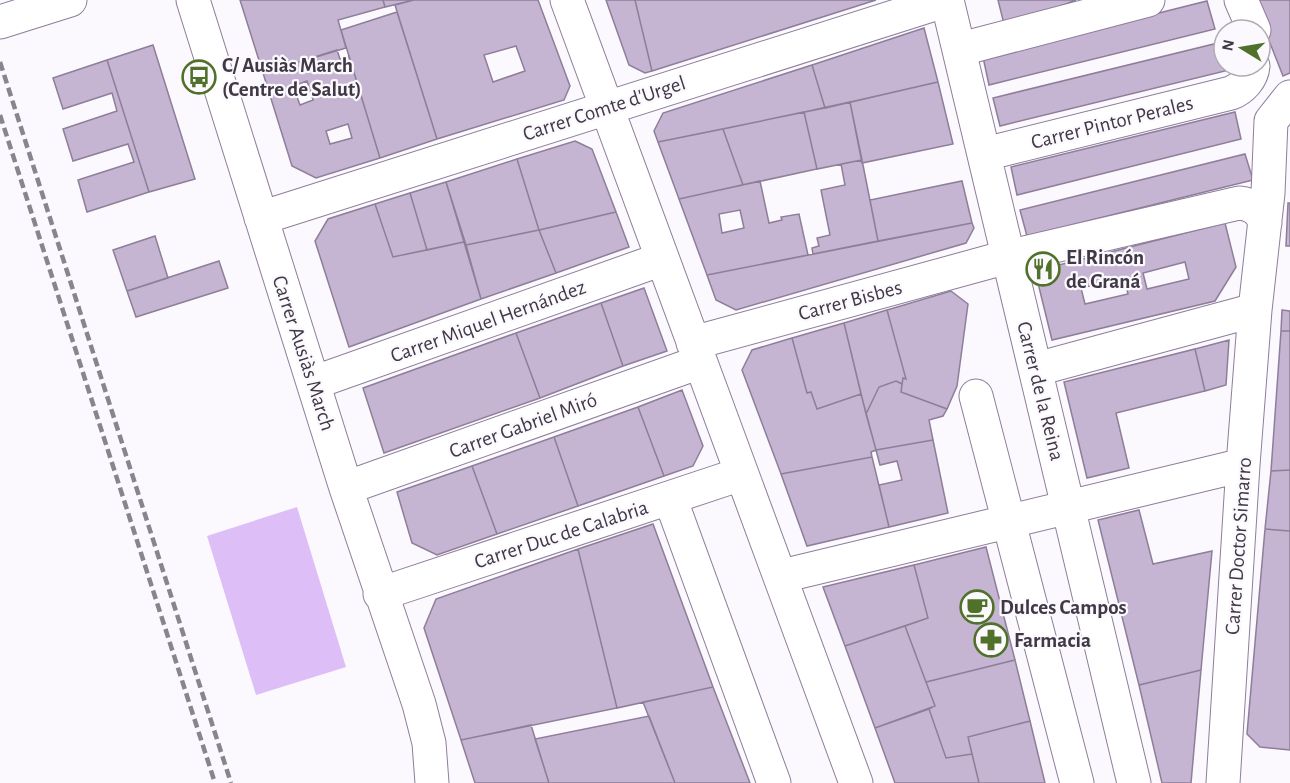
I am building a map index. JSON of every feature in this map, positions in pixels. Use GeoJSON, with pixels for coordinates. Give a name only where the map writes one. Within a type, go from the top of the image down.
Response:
{"type":"FeatureCollection","features":[{"type":"Feature","properties":{"kind":"street"},"geometry":{"type":"LineString","coordinates":[[0,22],[70,0]]}},
{"type":"Feature","properties":{"kind":"street","name":"Carrer Ausiàs March"},"geometry":{"type":"LineString","coordinates":[[193,0],[380,594],[419,704],[429,743],[432,783]]}},
{"type":"Feature","properties":{"kind":"street"},"geometry":{"type":"LineString","coordinates":[[567,0],[741,474],[782,576],[856,783]]}},
{"type":"Feature","properties":{"kind":"street","name":"Carrer Comte d'Urgel"},"geometry":{"type":"LineString","coordinates":[[261,218],[947,0]]}},
{"type":"Feature","properties":{"kind":"street","name":"Carrer de la Reina"},"geometry":{"type":"LineString","coordinates":[[947,0],[961,49],[1007,257],[1037,369],[1134,783]]}},
{"type":"Feature","properties":{"kind":"street"},"geometry":{"type":"LineString","coordinates":[[961,49],[1148,0]]}},
{"type":"Feature","properties":{"kind":"street"},"geometry":{"type":"LineString","coordinates":[[1240,0],[1248,18]]}},
{"type":"Feature","properties":{"kind":"street","name":"Carrer Pintor Perales"},"geometry":{"type":"LineString","coordinates":[[985,154],[1246,78]]}},
{"type":"Feature","properties":{"kind":"street","name":"Carrer Doctor Simarro"},"geometry":{"type":"LineString","coordinates":[[1221,776],[1271,121],[1290,97]]}},
{"type":"Feature","properties":{"kind":"street","name":"Carrer Bisbes"},"geometry":{"type":"LineString","coordinates":[[696,352],[1007,257],[1239,203],[1248,204],[1257,210],[1262,214],[1265,223]]}},
{"type":"Feature","properties":{"kind":"street","name":"Carrer Miquel Hernández"},"geometry":{"type":"LineString","coordinates":[[314,383],[662,259]]}},
{"type":"Feature","properties":{"kind":"street"},"geometry":{"type":"LineString","coordinates":[[1037,369],[1255,310]]}},
{"type":"Feature","properties":{"kind":"street","name":"Carrer Gabriel Miró"},"geometry":{"type":"LineString","coordinates":[[346,488],[696,352]]}},
{"type":"Feature","properties":{"kind":"street"},"geometry":{"type":"LineString","coordinates":[[976,396],[1077,783]]}},
{"type":"Feature","properties":{"kind":"street"},"geometry":{"type":"LineString","coordinates":[[782,576],[1243,465]]}},
{"type":"Feature","properties":{"kind":"street","name":"Carrer Duc de Calabria"},"geometry":{"type":"LineString","coordinates":[[380,594],[741,474]]}},
{"type":"Feature","properties":{"kind":"street"},"geometry":{"type":"LineString","coordinates":[[669,498],[774,783]]}},
{"type":"Feature","properties":{"kind":"street","name":"Carrer Ausiàs March"},"geometry":{"type":"LineString","coordinates":[[419,704],[438,740],[451,783]]}},
{"type":"Feature","properties":{"kind":"shaded area"},"geometry":{"type":"Polygon","coordinates":[[[297,507],[346,667],[256,695],[207,536],[297,507]]]}},
{"type":"Feature","properties":{"kind":"building"},"geometry":{"type":"Polygon","coordinates":[[[240,0],[383,0],[385,7],[338,20],[346,48],[263,73],[240,0]]]}},
{"type":"Feature","properties":{"kind":"building"},"geometry":{"type":"Polygon","coordinates":[[[383,0],[414,0],[385,7],[383,0]]]}},
{"type":"Feature","properties":{"kind":"building"},"geometry":{"type":"Polygon","coordinates":[[[414,0],[538,0],[570,86],[564,100],[437,139],[395,5],[414,0]],[[516,46],[484,55],[493,82],[525,71],[516,46]]]}},
{"type":"Feature","properties":{"kind":"building"},"geometry":{"type":"Polygon","coordinates":[[[606,0],[635,0],[652,71],[645,73],[629,65],[606,0]]]}},
{"type":"Feature","properties":{"kind":"building"},"geometry":{"type":"Polygon","coordinates":[[[635,0],[876,0],[652,71],[635,0]]]}},
{"type":"Feature","properties":{"kind":"building"},"geometry":{"type":"Polygon","coordinates":[[[998,0],[1076,0],[1005,28],[998,0]]]}},
{"type":"Feature","properties":{"kind":"building"},"geometry":{"type":"Polygon","coordinates":[[[1253,0],[1290,0],[1290,73],[1283,76],[1272,48],[1272,18],[1260,18],[1253,0]]]}},
{"type":"Feature","properties":{"kind":"building"},"geometry":{"type":"Polygon","coordinates":[[[1207,1],[1212,18],[1212,30],[989,85],[983,57],[1207,1]]]}},
{"type":"Feature","properties":{"kind":"building"},"geometry":{"type":"Polygon","coordinates":[[[397,12],[437,139],[380,158],[341,30],[397,12]]]}},
{"type":"Feature","properties":{"kind":"building"},"geometry":{"type":"Polygon","coordinates":[[[924,28],[938,82],[825,108],[812,65],[924,28]]]}},
{"type":"Feature","properties":{"kind":"building"},"geometry":{"type":"Polygon","coordinates":[[[1212,44],[1212,74],[1000,126],[993,98],[1212,44]]]}},
{"type":"Feature","properties":{"kind":"building"},"geometry":{"type":"Polygon","coordinates":[[[153,45],[195,179],[149,192],[107,60],[153,45]]]}},
{"type":"Feature","properties":{"kind":"building"},"geometry":{"type":"Polygon","coordinates":[[[337,50],[340,59],[349,56],[380,158],[316,178],[292,166],[263,73],[337,50]],[[307,81],[293,86],[300,105],[313,100],[307,81]],[[348,124],[326,131],[330,144],[352,138],[348,124]]]}},
{"type":"Feature","properties":{"kind":"building"},"geometry":{"type":"Polygon","coordinates":[[[107,60],[149,192],[87,212],[78,180],[134,162],[128,144],[73,161],[63,129],[117,111],[112,93],[63,109],[53,78],[107,60]]]}},
{"type":"Feature","properties":{"kind":"building"},"geometry":{"type":"Polygon","coordinates":[[[812,65],[825,108],[658,142],[654,131],[663,113],[812,65]]]}},
{"type":"Feature","properties":{"kind":"building"},"geometry":{"type":"Polygon","coordinates":[[[938,82],[953,144],[862,163],[850,102],[938,82]]]}},
{"type":"Feature","properties":{"kind":"building"},"geometry":{"type":"Polygon","coordinates":[[[850,102],[862,160],[817,169],[804,112],[850,102]]]}},
{"type":"Feature","properties":{"kind":"building"},"geometry":{"type":"Polygon","coordinates":[[[804,112],[817,169],[743,185],[723,129],[804,112]]]}},
{"type":"Feature","properties":{"kind":"building"},"geometry":{"type":"Polygon","coordinates":[[[1235,112],[1241,139],[1017,195],[1011,167],[1235,112]]]}},
{"type":"Feature","properties":{"kind":"building"},"geometry":{"type":"Polygon","coordinates":[[[723,129],[743,185],[679,199],[658,142],[723,129]]]}},
{"type":"Feature","properties":{"kind":"building"},"geometry":{"type":"Polygon","coordinates":[[[575,141],[592,149],[616,212],[539,230],[517,159],[575,141]]]}},
{"type":"Feature","properties":{"kind":"building"},"geometry":{"type":"Polygon","coordinates":[[[1245,154],[1253,180],[1027,236],[1020,210],[1245,154]]]}},
{"type":"Feature","properties":{"kind":"building"},"geometry":{"type":"Polygon","coordinates":[[[517,159],[539,230],[466,245],[446,182],[517,159]]]}},
{"type":"Feature","properties":{"kind":"building"},"geometry":{"type":"Polygon","coordinates":[[[862,160],[878,241],[813,254],[812,248],[819,246],[817,238],[830,235],[821,190],[845,185],[841,164],[862,160]]]}},
{"type":"Feature","properties":{"kind":"building"},"geometry":{"type":"Polygon","coordinates":[[[760,181],[769,223],[782,220],[781,217],[799,214],[808,255],[707,275],[679,199],[760,181]],[[740,210],[719,214],[722,233],[744,228],[740,210]]]}},
{"type":"Feature","properties":{"kind":"building"},"geometry":{"type":"Polygon","coordinates":[[[962,181],[972,223],[878,241],[870,200],[962,181]]]}},
{"type":"Feature","properties":{"kind":"building"},"geometry":{"type":"Polygon","coordinates":[[[446,182],[464,242],[427,250],[410,193],[446,182]]]}},
{"type":"Feature","properties":{"kind":"building"},"geometry":{"type":"Polygon","coordinates":[[[410,193],[427,250],[393,257],[375,204],[410,193]]]}},
{"type":"Feature","properties":{"kind":"building"},"geometry":{"type":"Polygon","coordinates":[[[1288,203],[1290,203],[1290,246],[1286,246],[1288,203]]]}},
{"type":"Feature","properties":{"kind":"building"},"geometry":{"type":"Polygon","coordinates":[[[375,204],[393,257],[464,242],[481,299],[349,347],[315,241],[328,219],[375,204]]]}},
{"type":"Feature","properties":{"kind":"building"},"geometry":{"type":"Polygon","coordinates":[[[616,212],[629,247],[556,273],[539,230],[616,212]]]}},
{"type":"Feature","properties":{"kind":"building"},"geometry":{"type":"Polygon","coordinates":[[[972,223],[974,228],[966,243],[736,310],[716,300],[707,275],[972,223]]]}},
{"type":"Feature","properties":{"kind":"building"},"geometry":{"type":"Polygon","coordinates":[[[1225,223],[1236,267],[1215,301],[1052,340],[1035,271],[1225,223]],[[1185,262],[1143,273],[1147,289],[1189,279],[1185,262]],[[1124,278],[1081,288],[1085,304],[1128,294],[1124,278]]]}},
{"type":"Feature","properties":{"kind":"building"},"geometry":{"type":"Polygon","coordinates":[[[539,230],[556,273],[481,299],[466,245],[539,230]]]}},
{"type":"Feature","properties":{"kind":"building"},"geometry":{"type":"Polygon","coordinates":[[[155,236],[168,278],[127,291],[113,250],[155,236]]]}},
{"type":"Feature","properties":{"kind":"building"},"geometry":{"type":"Polygon","coordinates":[[[219,261],[228,288],[136,317],[127,291],[219,261]]]}},
{"type":"Feature","properties":{"kind":"building"},"geometry":{"type":"Polygon","coordinates":[[[644,288],[667,351],[623,366],[601,303],[644,288]]]}},
{"type":"Feature","properties":{"kind":"building"},"geometry":{"type":"Polygon","coordinates":[[[951,291],[968,304],[957,386],[947,409],[901,392],[903,378],[906,379],[887,310],[951,291]]]}},
{"type":"Feature","properties":{"kind":"building"},"geometry":{"type":"Polygon","coordinates":[[[601,303],[623,366],[540,398],[516,333],[601,303]]]}},
{"type":"Feature","properties":{"kind":"building"},"geometry":{"type":"Polygon","coordinates":[[[887,310],[906,379],[903,378],[902,384],[896,381],[879,387],[866,414],[844,323],[887,310]]]}},
{"type":"Feature","properties":{"kind":"building"},"geometry":{"type":"Polygon","coordinates":[[[1282,310],[1290,311],[1290,331],[1281,331],[1282,310]]]}},
{"type":"Feature","properties":{"kind":"building"},"geometry":{"type":"Polygon","coordinates":[[[844,323],[861,394],[817,409],[811,392],[807,393],[792,338],[844,323]]]}},
{"type":"Feature","properties":{"kind":"building"},"geometry":{"type":"Polygon","coordinates":[[[1281,331],[1290,331],[1290,470],[1271,471],[1281,331]]]}},
{"type":"Feature","properties":{"kind":"building"},"geometry":{"type":"Polygon","coordinates":[[[516,333],[540,398],[384,453],[363,388],[516,333]]]}},
{"type":"Feature","properties":{"kind":"building"},"geometry":{"type":"Polygon","coordinates":[[[792,338],[807,393],[811,392],[817,409],[861,394],[876,450],[871,452],[872,457],[781,474],[742,370],[752,350],[792,338]]]}},
{"type":"Feature","properties":{"kind":"building"},"geometry":{"type":"Polygon","coordinates":[[[1229,340],[1226,385],[1205,391],[1195,349],[1229,340]]]}},
{"type":"Feature","properties":{"kind":"building"},"geometry":{"type":"Polygon","coordinates":[[[1195,349],[1205,391],[1116,413],[1129,468],[1087,478],[1064,382],[1195,349]]]}},
{"type":"Feature","properties":{"kind":"building"},"geometry":{"type":"Polygon","coordinates":[[[896,381],[902,384],[901,392],[947,409],[943,416],[929,420],[933,440],[876,450],[866,414],[879,387],[896,381]]]}},
{"type":"Feature","properties":{"kind":"building"},"geometry":{"type":"Polygon","coordinates":[[[682,390],[703,446],[693,466],[664,476],[638,407],[682,390]]]}},
{"type":"Feature","properties":{"kind":"building"},"geometry":{"type":"Polygon","coordinates":[[[638,407],[664,476],[578,506],[554,437],[638,407]]]}},
{"type":"Feature","properties":{"kind":"building"},"geometry":{"type":"Polygon","coordinates":[[[554,437],[578,506],[497,534],[472,466],[554,437]]]}},
{"type":"Feature","properties":{"kind":"building"},"geometry":{"type":"Polygon","coordinates":[[[933,440],[948,513],[889,527],[879,485],[902,480],[897,461],[880,465],[876,450],[933,440]]]}},
{"type":"Feature","properties":{"kind":"building"},"geometry":{"type":"Polygon","coordinates":[[[872,457],[889,527],[807,546],[781,474],[872,457]]]}},
{"type":"Feature","properties":{"kind":"building"},"geometry":{"type":"Polygon","coordinates":[[[472,466],[497,534],[437,555],[412,543],[397,492],[472,466]]]}},
{"type":"Feature","properties":{"kind":"building"},"geometry":{"type":"Polygon","coordinates":[[[1290,470],[1290,531],[1265,529],[1271,471],[1290,470]]]}},
{"type":"Feature","properties":{"kind":"building"},"geometry":{"type":"Polygon","coordinates":[[[1139,510],[1153,564],[1212,551],[1201,670],[1139,685],[1098,520],[1139,510]]]}},
{"type":"Feature","properties":{"kind":"building"},"geometry":{"type":"Polygon","coordinates":[[[653,524],[713,687],[617,708],[578,549],[653,524]]]}},
{"type":"Feature","properties":{"kind":"building"},"geometry":{"type":"Polygon","coordinates":[[[1265,529],[1290,531],[1290,750],[1260,747],[1247,734],[1265,529]]]}},
{"type":"Feature","properties":{"kind":"building"},"geometry":{"type":"Polygon","coordinates":[[[986,547],[1015,660],[926,682],[905,626],[928,618],[914,565],[986,547]]]}},
{"type":"Feature","properties":{"kind":"building"},"geometry":{"type":"Polygon","coordinates":[[[578,549],[617,708],[461,740],[424,628],[436,599],[578,549]]]}},
{"type":"Feature","properties":{"kind":"building"},"geometry":{"type":"Polygon","coordinates":[[[914,565],[928,618],[845,646],[823,587],[914,565]]]}},
{"type":"Feature","properties":{"kind":"building"},"geometry":{"type":"Polygon","coordinates":[[[905,626],[935,706],[875,728],[845,646],[905,626]]]}},
{"type":"Feature","properties":{"kind":"building"},"geometry":{"type":"Polygon","coordinates":[[[1015,660],[1030,721],[968,737],[972,754],[946,758],[929,709],[935,706],[926,682],[1015,660]]]}},
{"type":"Feature","properties":{"kind":"building"},"geometry":{"type":"Polygon","coordinates":[[[1201,670],[1191,783],[1162,783],[1139,685],[1201,670]]]}},
{"type":"Feature","properties":{"kind":"building"},"geometry":{"type":"Polygon","coordinates":[[[713,687],[750,783],[675,783],[643,702],[713,687]]]}},
{"type":"Feature","properties":{"kind":"building"},"geometry":{"type":"Polygon","coordinates":[[[929,709],[946,758],[972,754],[979,783],[895,783],[875,728],[929,709]]]}},
{"type":"Feature","properties":{"kind":"building"},"geometry":{"type":"Polygon","coordinates":[[[649,716],[675,783],[549,783],[535,739],[649,716]]]}},
{"type":"Feature","properties":{"kind":"building"},"geometry":{"type":"Polygon","coordinates":[[[1030,721],[1045,783],[979,783],[968,737],[1030,721]]]}},
{"type":"Feature","properties":{"kind":"building"},"geometry":{"type":"Polygon","coordinates":[[[531,725],[549,783],[475,783],[461,740],[531,725]]]}},
{"type":"Feature","properties":{"kind":"railway"},"geometry":{"type":"LineString","coordinates":[[0,62],[231,783]]}},
{"type":"Feature","properties":{"kind":"railway"},"geometry":{"type":"LineString","coordinates":[[0,115],[215,783]]}},
{"type":"Feature","properties":{"kind":"place","name":"C/ Ausiàs March (Centre de Salut)"},"geometry":{"type":"Point","coordinates":[199,77]}},
{"type":"Feature","properties":{"kind":"place","name":"El Rincón de Graná"},"geometry":{"type":"Point","coordinates":[1043,269]}},
{"type":"Feature","properties":{"kind":"place","name":"Dulces Campos"},"geometry":{"type":"Point","coordinates":[977,607]}},
{"type":"Feature","properties":{"kind":"place","name":"Farmacia"},"geometry":{"type":"Point","coordinates":[991,640]}}]}
